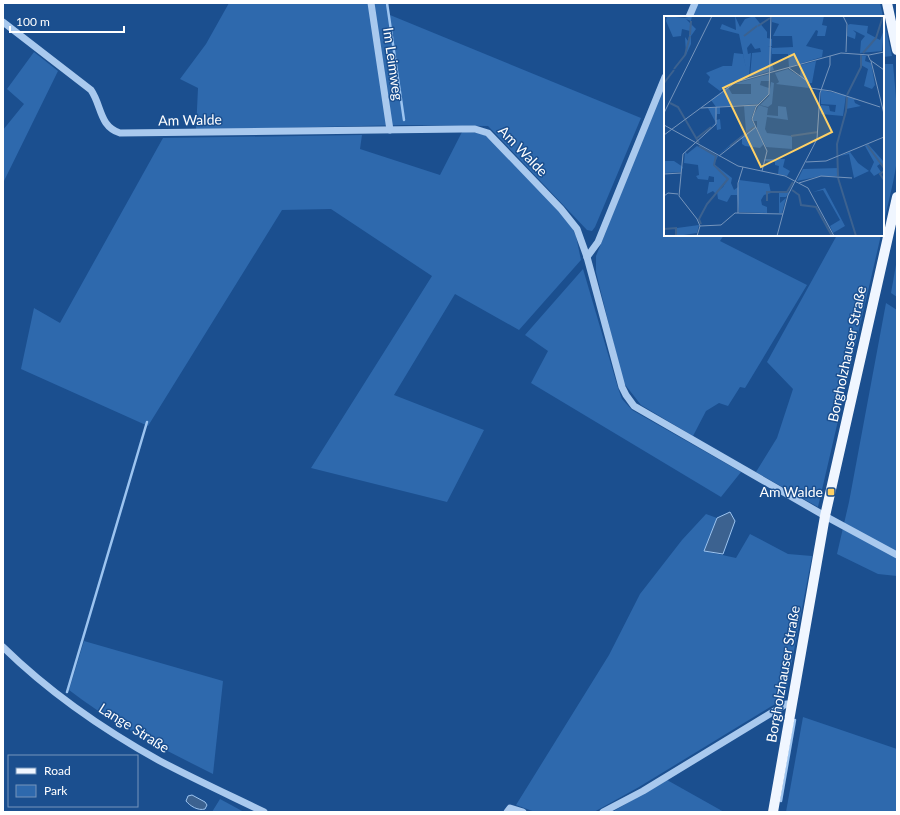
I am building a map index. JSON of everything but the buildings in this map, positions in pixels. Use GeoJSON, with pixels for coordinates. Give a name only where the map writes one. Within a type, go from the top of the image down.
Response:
{"type":"FeatureCollection","features":[{"type":"Feature","properties":{"kind":"main road"},"geometry":{"type":"LineString","coordinates":[[887,3],[897,50]]}},
{"type":"Feature","properties":{"kind":"main road","name":"Borgholzhauser Straße"},"geometry":{"type":"LineString","coordinates":[[773,812],[825,516],[897,197]]}},
{"type":"Feature","properties":{"kind":"street","name":"Im Leimweg"},"geometry":{"type":"LineString","coordinates":[[371,3],[390,130]]}},
{"type":"Feature","properties":{"kind":"street"},"geometry":{"type":"LineString","coordinates":[[689,16],[695,3]]}},
{"type":"Feature","properties":{"kind":"street","name":"Am Walde"},"geometry":{"type":"LineString","coordinates":[[3,22],[91,90],[96,97],[105,124],[120,133],[462,129],[475,129],[488,133],[555,203],[577,229],[588,257],[622,387],[626,396],[634,406],[825,516]]}},
{"type":"Feature","properties":{"kind":"street"},"geometry":{"type":"LineString","coordinates":[[588,257],[598,242],[664,79]]}},
{"type":"Feature","properties":{"kind":"street"},"geometry":{"type":"LineString","coordinates":[[825,516],[897,555]]}},
{"type":"Feature","properties":{"kind":"street","name":"Lange Straße"},"geometry":{"type":"LineString","coordinates":[[3,647],[32,673],[87,715],[120,736],[161,761],[264,812]]}},
{"type":"Feature","properties":{"kind":"street"},"geometry":{"type":"LineString","coordinates":[[603,812],[643,791],[786,704],[792,704]]}},
{"type":"Feature","properties":{"kind":"street"},"geometry":{"type":"LineString","coordinates":[[507,812],[510,808],[523,812]]}},
{"type":"Feature","properties":{"kind":"green space"},"geometry":{"type":"Polygon","coordinates":[[[229,3],[387,3],[390,15],[641,118],[595,227],[592,231],[587,230],[488,126],[403,125],[196,130],[198,88],[180,79],[206,44],[229,3]]]}},
{"type":"Feature","properties":{"kind":"green space"},"geometry":{"type":"Polygon","coordinates":[[[698,3],[880,3],[883,16],[692,16],[698,3]]]}},
{"type":"Feature","properties":{"kind":"green space"},"geometry":{"type":"Polygon","coordinates":[[[884,21],[892,56],[884,57],[884,21]]]}},
{"type":"Feature","properties":{"kind":"green space"},"geometry":{"type":"Polygon","coordinates":[[[34,52],[58,71],[3,183],[3,130],[24,104],[7,89],[34,52]]]}},
{"type":"Feature","properties":{"kind":"green space"},"geometry":{"type":"Polygon","coordinates":[[[885,64],[893,64],[898,141],[895,174],[884,223],[885,64]]]}},
{"type":"Feature","properties":{"kind":"green space"},"geometry":{"type":"Polygon","coordinates":[[[664,86],[664,236],[723,236],[720,241],[807,285],[745,388],[740,387],[728,406],[719,403],[706,411],[693,436],[641,405],[623,382],[596,272],[596,256],[664,86]]]}},
{"type":"Feature","properties":{"kind":"green space"},"geometry":{"type":"Polygon","coordinates":[[[462,132],[480,133],[488,138],[526,174],[571,225],[576,236],[581,260],[519,330],[455,294],[394,395],[484,430],[447,502],[311,468],[432,276],[331,209],[282,210],[148,426],[21,369],[34,308],[60,323],[163,138],[362,135],[360,149],[440,175],[462,132]]]}},
{"type":"Feature","properties":{"kind":"green space"},"geometry":{"type":"Polygon","coordinates":[[[836,236],[881,236],[818,507],[756,472],[777,438],[793,389],[767,362],[836,236]]]}},
{"type":"Feature","properties":{"kind":"green space"},"geometry":{"type":"Polygon","coordinates":[[[897,259],[897,297],[891,293],[897,259]]]}},
{"type":"Feature","properties":{"kind":"green space"},"geometry":{"type":"Polygon","coordinates":[[[583,269],[622,399],[632,410],[741,472],[721,497],[531,383],[548,351],[525,335],[583,269]]]}},
{"type":"Feature","properties":{"kind":"green space"},"geometry":{"type":"Polygon","coordinates":[[[886,303],[897,310],[897,576],[878,574],[837,554],[849,502],[886,303]]]}},
{"type":"Feature","properties":{"kind":"green space"},"geometry":{"type":"Polygon","coordinates":[[[706,514],[717,518],[704,551],[736,558],[750,534],[788,554],[812,556],[785,698],[639,787],[594,812],[535,812],[516,805],[609,655],[640,594],[682,540],[706,514]]]}},
{"type":"Feature","properties":{"kind":"green space"},"geometry":{"type":"Polygon","coordinates":[[[84,641],[223,681],[213,774],[121,725],[69,690],[84,641]]]}},
{"type":"Feature","properties":{"kind":"green space"},"geometry":{"type":"Polygon","coordinates":[[[803,717],[897,749],[897,812],[786,812],[803,717]]]}},
{"type":"Feature","properties":{"kind":"green space"},"geometry":{"type":"Polygon","coordinates":[[[667,780],[724,812],[612,812],[667,780]]]}},
{"type":"Feature","properties":{"kind":"green space"},"geometry":{"type":"Polygon","coordinates":[[[220,799],[244,812],[212,812],[220,799]]]}},
{"type":"Feature","properties":{"kind":"shaded area"},"geometry":{"type":"Polygon","coordinates":[[[730,512],[735,521],[723,554],[704,551],[717,518],[730,512]]]}},
{"type":"Feature","properties":{"kind":"shaded area"},"geometry":{"type":"Polygon","coordinates":[[[192,795],[205,802],[207,805],[205,809],[197,809],[186,801],[188,796],[192,795]]]}},
{"type":"Feature","properties":{"kind":"waterway"},"geometry":{"type":"LineString","coordinates":[[387,3],[404,120]]}},
{"type":"Feature","properties":{"kind":"waterway"},"geometry":{"type":"LineString","coordinates":[[67,692],[147,422]]}},
{"type":"Feature","properties":{"kind":"waterway"},"geometry":{"type":"LineString","coordinates":[[781,801],[795,720]]}},
{"type":"Feature","properties":{"kind":"place","name":"Am Walde"},"geometry":{"type":"Point","coordinates":[831,492]}}]}
